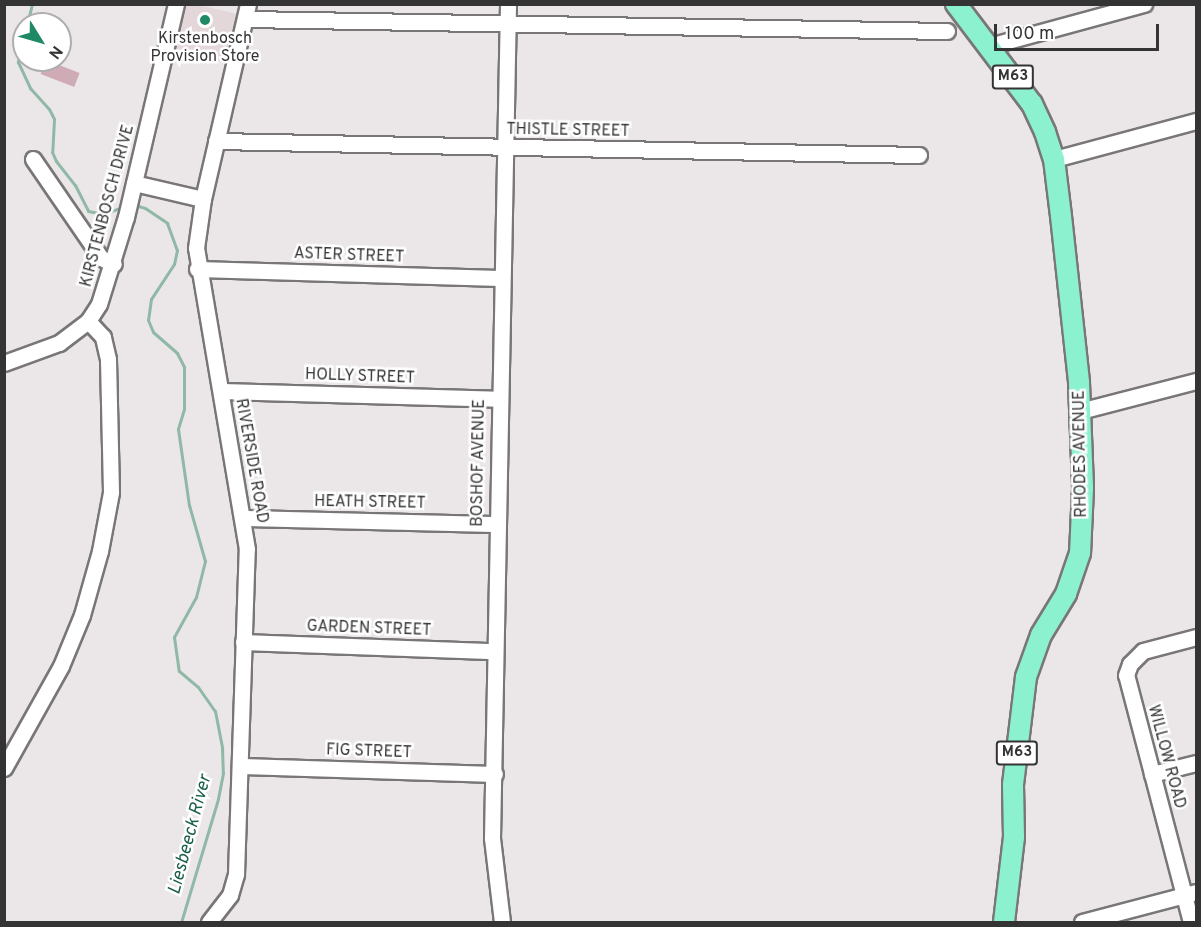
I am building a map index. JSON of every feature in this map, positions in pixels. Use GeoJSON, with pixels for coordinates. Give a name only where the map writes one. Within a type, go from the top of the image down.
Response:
{"type":"FeatureCollection","features":[{"type":"Feature","properties":{"kind":"main road","name":"RHODES AVENUE"},"geometry":{"type":"LineString","coordinates":[[956,4],[1032,104],[1054,159],[1080,411],[1083,488],[1080,553],[1074,576],[1041,635],[1026,677],[1013,785],[1014,837],[1004,922]]}},
{"type":"Feature","properties":{"kind":"street","name":"KIRSTENBOSCH DRIVE"},"geometry":{"type":"LineString","coordinates":[[4,363],[59,343],[88,321],[108,286],[177,4]]}},
{"type":"Feature","properties":{"kind":"street","name":"BOSHOF AVENUE"},"geometry":{"type":"LineString","coordinates":[[502,922],[492,838],[495,774],[495,524],[508,4]]}},
{"type":"Feature","properties":{"kind":"street"},"geometry":{"type":"LineString","coordinates":[[989,46],[1144,4]]}},
{"type":"Feature","properties":{"kind":"street"},"geometry":{"type":"LineString","coordinates":[[247,12],[508,25],[947,32]]}},
{"type":"Feature","properties":{"kind":"street","name":"RIVERSIDE ROAD"},"geometry":{"type":"LineString","coordinates":[[209,922],[234,887],[242,766],[240,689],[246,549],[243,518],[221,391],[196,269],[196,238],[216,141],[247,12]]}},
{"type":"Feature","properties":{"kind":"street"},"geometry":{"type":"LineString","coordinates":[[1054,159],[1197,121]]}},
{"type":"Feature","properties":{"kind":"street","name":"THISTLE STREET"},"geometry":{"type":"LineString","coordinates":[[216,141],[919,155]]}},
{"type":"Feature","properties":{"kind":"street"},"geometry":{"type":"LineString","coordinates":[[33,159],[101,258],[114,264]]}},
{"type":"Feature","properties":{"kind":"street"},"geometry":{"type":"LineString","coordinates":[[133,188],[203,199]]}},
{"type":"Feature","properties":{"kind":"street","name":"ASTER STREET"},"geometry":{"type":"LineString","coordinates":[[196,269],[500,278]]}},
{"type":"Feature","properties":{"kind":"street"},"geometry":{"type":"LineString","coordinates":[[4,768],[61,666],[82,615],[100,551],[111,492],[108,359],[103,337],[88,321]]}},
{"type":"Feature","properties":{"kind":"street"},"geometry":{"type":"LineString","coordinates":[[1080,411],[1197,381]]}},
{"type":"Feature","properties":{"kind":"street","name":"HOLLY STREET"},"geometry":{"type":"LineString","coordinates":[[221,391],[498,399]]}},
{"type":"Feature","properties":{"kind":"street","name":"HEATH STREET"},"geometry":{"type":"LineString","coordinates":[[243,518],[495,524]]}},
{"type":"Feature","properties":{"kind":"street","name":"WILLOW ROAD"},"geometry":{"type":"LineString","coordinates":[[1191,922],[1190,893],[1152,774],[1127,670],[1143,651],[1197,637]]}},
{"type":"Feature","properties":{"kind":"street","name":"GARDEN STREET"},"geometry":{"type":"LineString","coordinates":[[243,642],[494,651]]}},
{"type":"Feature","properties":{"kind":"street"},"geometry":{"type":"LineString","coordinates":[[1152,774],[1197,763]]}},
{"type":"Feature","properties":{"kind":"street","name":"FIG STREET"},"geometry":{"type":"LineString","coordinates":[[242,766],[495,774]]}},
{"type":"Feature","properties":{"kind":"street"},"geometry":{"type":"LineString","coordinates":[[1082,922],[1190,893]]}},
{"type":"Feature","properties":{"kind":"shaded area"},"geometry":{"type":"Polygon","coordinates":[[[176,5],[199,5],[246,16],[234,65],[166,48],[176,5]]]}},
{"type":"Feature","properties":{"kind":"shaded area"},"geometry":{"type":"Polygon","coordinates":[[[72,70],[80,73],[74,87],[41,74],[41,72],[72,72],[72,70]]]}},
{"type":"Feature","properties":{"kind":"waterway","name":"Liesbeeck River"},"geometry":{"type":"LineString","coordinates":[[30,12],[32,4]]}},
{"type":"Feature","properties":{"kind":"waterway","name":"Liesbeeck River"},"geometry":{"type":"LineString","coordinates":[[23,72],[30,88],[49,109],[54,119],[52,152],[56,161],[75,185],[88,211],[104,214],[122,207]]}},
{"type":"Feature","properties":{"kind":"waterway","name":"Liesbeeck River"},"geometry":{"type":"LineString","coordinates":[[135,205],[145,208],[167,223],[177,250],[174,264],[151,299],[148,320],[153,332],[177,353],[184,367],[184,409],[178,429],[189,505],[205,561],[196,597],[174,637],[179,671],[198,687],[215,711],[222,748],[223,773],[218,799],[181,922]]}},
{"type":"Feature","properties":{"kind":"place","name":"Kirstenbosch Provision Store"},"geometry":{"type":"Point","coordinates":[205,20]}}]}
